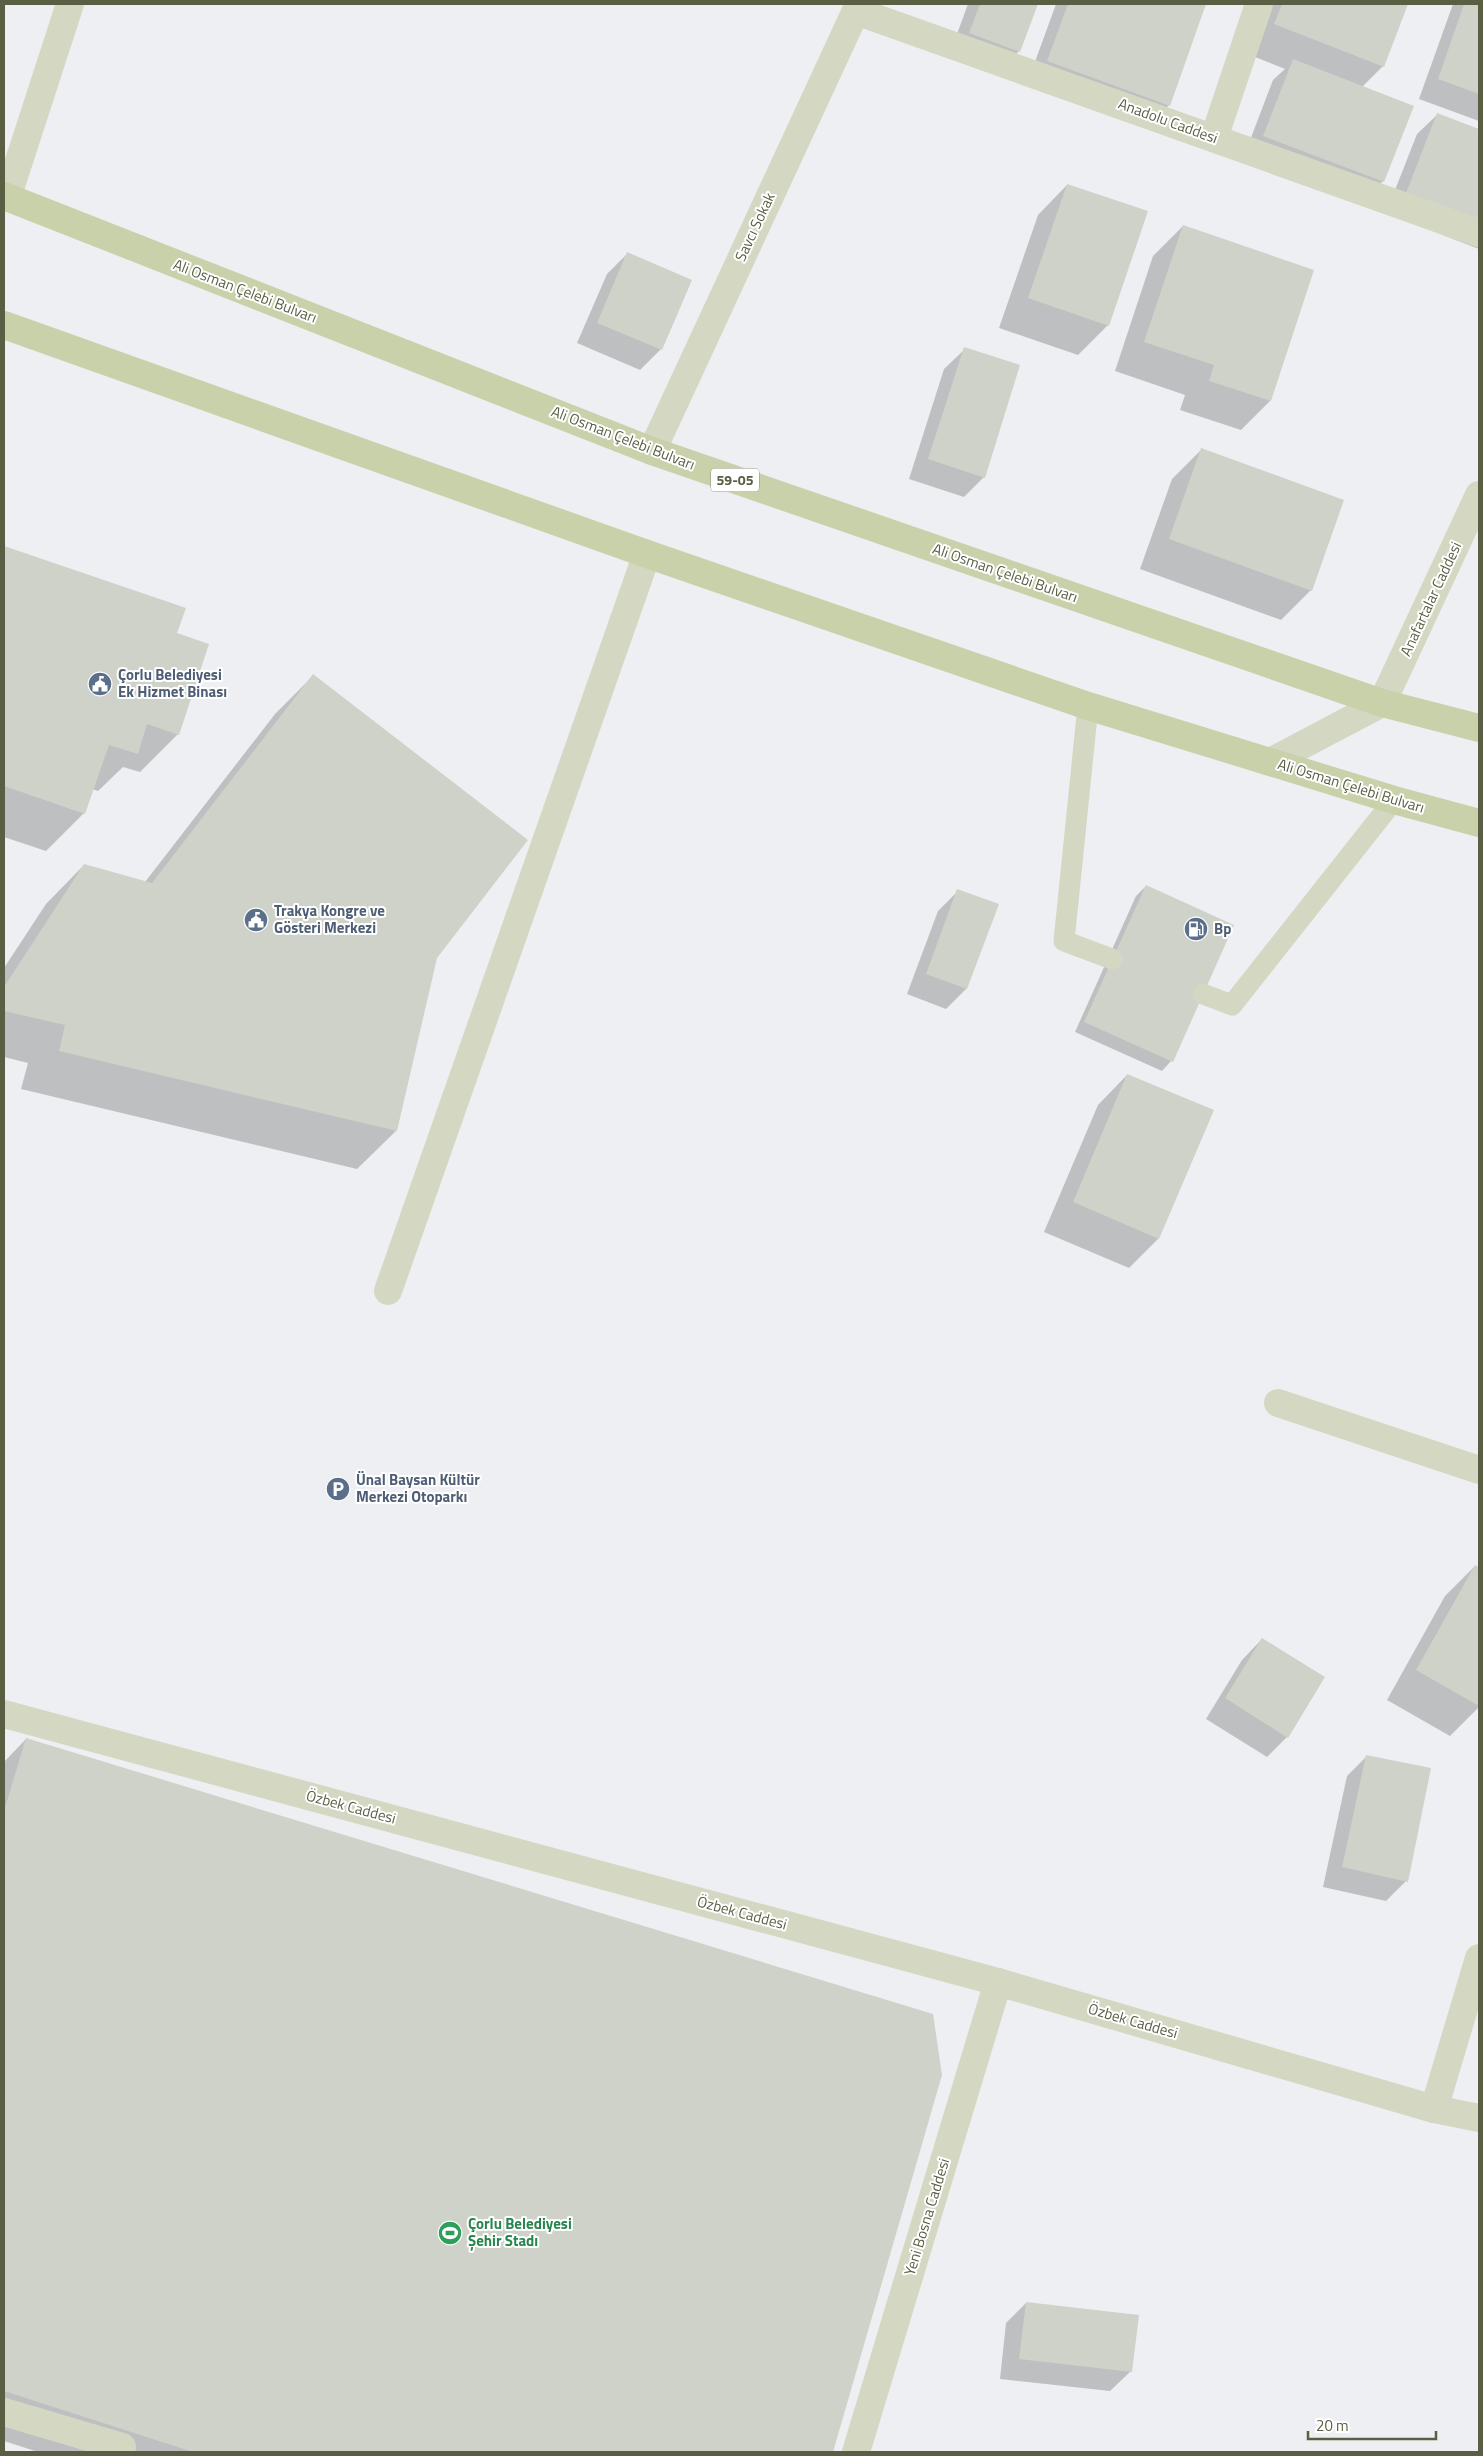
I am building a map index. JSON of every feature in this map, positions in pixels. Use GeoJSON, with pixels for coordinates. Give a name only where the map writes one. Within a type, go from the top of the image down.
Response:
{"type":"FeatureCollection","features":[{"type":"Feature","properties":{"kind":"main road","name":"Ali Osman Çelebi Bulvarı"},"geometry":{"type":"LineString","coordinates":[[5,197],[652,450],[1382,703],[1479,728]]}},
{"type":"Feature","properties":{"kind":"main road","name":"Ali Osman Çelebi Bulvarı"},"geometry":{"type":"LineString","coordinates":[[4,325],[647,554],[1088,706],[1394,800],[1479,823]]}},
{"type":"Feature","properties":{"kind":"street"},"geometry":{"type":"LineString","coordinates":[[5,197],[70,4]]}},
{"type":"Feature","properties":{"kind":"street"},"geometry":{"type":"LineString","coordinates":[[1214,138],[1259,4]]}},
{"type":"Feature","properties":{"kind":"street","name":"Anadolu Caddesi"},"geometry":{"type":"LineString","coordinates":[[858,7],[1479,233]]}},
{"type":"Feature","properties":{"kind":"street","name":"Savcı Sokak"},"geometry":{"type":"LineString","coordinates":[[652,450],[858,7]]}},
{"type":"Feature","properties":{"kind":"street","name":"Anafartalar Caddesi"},"geometry":{"type":"LineString","coordinates":[[1382,703],[1479,496]]}},
{"type":"Feature","properties":{"kind":"street"},"geometry":{"type":"LineString","coordinates":[[388,1291],[647,554]]}},
{"type":"Feature","properties":{"kind":"street"},"geometry":{"type":"LineString","coordinates":[[1270,762],[1382,703]]}},
{"type":"Feature","properties":{"kind":"street"},"geometry":{"type":"LineString","coordinates":[[1278,1403],[1479,1470]]}},
{"type":"Feature","properties":{"kind":"street","name":"Özbek Caddesi"},"geometry":{"type":"LineString","coordinates":[[4,1714],[998,1982],[1434,2109],[1479,2118]]}},
{"type":"Feature","properties":{"kind":"street"},"geometry":{"type":"LineString","coordinates":[[1434,2109],[1479,1958]]}},
{"type":"Feature","properties":{"kind":"street","name":"Yeni Bosna Caddesi"},"geometry":{"type":"LineString","coordinates":[[856,2452],[998,1982]]}},
{"type":"Feature","properties":{"kind":"street"},"geometry":{"type":"LineString","coordinates":[[4,2412],[122,2446],[120,2452]]}},
{"type":"Feature","properties":{"kind":"lane"},"geometry":{"type":"LineString","coordinates":[[1088,706],[1064,941],[1112,960]]}},
{"type":"Feature","properties":{"kind":"lane"},"geometry":{"type":"LineString","coordinates":[[1203,994],[1232,1005],[1394,800]]}},
{"type":"Feature","properties":{"kind":"building"},"geometry":{"type":"Polygon","coordinates":[[[980,4],[1038,4],[1020,52],[969,33],[980,4]]]}},
{"type":"Feature","properties":{"kind":"building"},"geometry":{"type":"Polygon","coordinates":[[[1068,4],[1206,4],[1170,106],[1047,61],[1068,4]]]}},
{"type":"Feature","properties":{"kind":"building"},"geometry":{"type":"Polygon","coordinates":[[[1282,4],[1408,4],[1384,67],[1274,24],[1282,4]]]}},
{"type":"Feature","properties":{"kind":"building"},"geometry":{"type":"Polygon","coordinates":[[[1464,4],[1479,4],[1479,94],[1438,79],[1464,4]]]}},
{"type":"Feature","properties":{"kind":"building"},"geometry":{"type":"Polygon","coordinates":[[[1293,59],[1414,106],[1384,182],[1263,136],[1293,59]]]}},
{"type":"Feature","properties":{"kind":"building"},"geometry":{"type":"Polygon","coordinates":[[[1437,113],[1479,129],[1479,221],[1406,193],[1437,113]]]}},
{"type":"Feature","properties":{"kind":"building"},"geometry":{"type":"Polygon","coordinates":[[[1067,184],[1148,211],[1109,326],[1028,298],[1067,184]]]}},
{"type":"Feature","properties":{"kind":"building"},"geometry":{"type":"Polygon","coordinates":[[[1183,225],[1314,270],[1271,401],[1209,381],[1214,365],[1144,342],[1183,225]]]}},
{"type":"Feature","properties":{"kind":"building"},"geometry":{"type":"Polygon","coordinates":[[[627,252],[692,280],[662,350],[597,323],[627,252]]]}},
{"type":"Feature","properties":{"kind":"building"},"geometry":{"type":"Polygon","coordinates":[[[964,347],[1020,365],[985,478],[928,459],[964,347]]]}},
{"type":"Feature","properties":{"kind":"building"},"geometry":{"type":"Polygon","coordinates":[[[1201,448],[1344,500],[1312,591],[1169,539],[1201,448]]]}},
{"type":"Feature","properties":{"kind":"building","name":"Çorlu Belediyesi Ek Hizmet Binası"},"geometry":{"type":"Polygon","coordinates":[[[4,546],[186,608],[177,633],[209,644],[179,735],[147,724],[138,754],[109,745],[85,814],[4,786],[4,546]]]}},
{"type":"Feature","properties":{"kind":"building","name":"Trakya Kongre ve Gösteri Merkezi"},"geometry":{"type":"Polygon","coordinates":[[[313,674],[528,840],[437,958],[397,1131],[59,1051],[65,1025],[4,1011],[4,987],[84,864],[152,883],[313,674]]]}},
{"type":"Feature","properties":{"kind":"building"},"geometry":{"type":"Polygon","coordinates":[[[1146,885],[1234,925],[1173,1062],[1084,1022],[1146,885]]]}},
{"type":"Feature","properties":{"kind":"building"},"geometry":{"type":"Polygon","coordinates":[[[957,889],[999,904],[967,989],[926,974],[957,889]]]}},
{"type":"Feature","properties":{"kind":"building"},"geometry":{"type":"Polygon","coordinates":[[[1127,1074],[1214,1110],[1159,1239],[1073,1202],[1127,1074]]]}},
{"type":"Feature","properties":{"kind":"building"},"geometry":{"type":"Polygon","coordinates":[[[1475,1565],[1479,1567],[1479,1706],[1416,1670],[1475,1565]]]}},
{"type":"Feature","properties":{"kind":"building"},"geometry":{"type":"Polygon","coordinates":[[[1262,1638],[1325,1677],[1288,1738],[1225,1698],[1262,1638]]]}},
{"type":"Feature","properties":{"kind":"building","name":"Çorlu Belediyesi Şehir Stadı"},"geometry":{"type":"Polygon","coordinates":[[[26,1738],[933,2014],[942,2075],[833,2452],[193,2452],[4,2391],[4,1811],[26,1738]]]}},
{"type":"Feature","properties":{"kind":"building"},"geometry":{"type":"Polygon","coordinates":[[[1366,1755],[1431,1768],[1408,1882],[1342,1867],[1366,1755]]]}},
{"type":"Feature","properties":{"kind":"building"},"geometry":{"type":"Polygon","coordinates":[[[1026,2302],[1139,2315],[1132,2372],[1019,2359],[1026,2302]]]}},
{"type":"Feature","properties":{"kind":"place","name":"Çorlu Belediyesi Ek Hizmet Binası"},"geometry":{"type":"Point","coordinates":[100,684]}},
{"type":"Feature","properties":{"kind":"place","name":"Trakya Kongre ve Gösteri Merkezi"},"geometry":{"type":"Point","coordinates":[256,920]}},
{"type":"Feature","properties":{"kind":"place","name":"Bp"},"geometry":{"type":"Point","coordinates":[1196,929]}},
{"type":"Feature","properties":{"kind":"place","name":"Ünal Baysan Kültür Merkezi Otoparkı"},"geometry":{"type":"Point","coordinates":[338,1489]}},
{"type":"Feature","properties":{"kind":"place","name":"Çorlu Belediyesi Şehir Stadı"},"geometry":{"type":"Point","coordinates":[450,2233]}}]}
